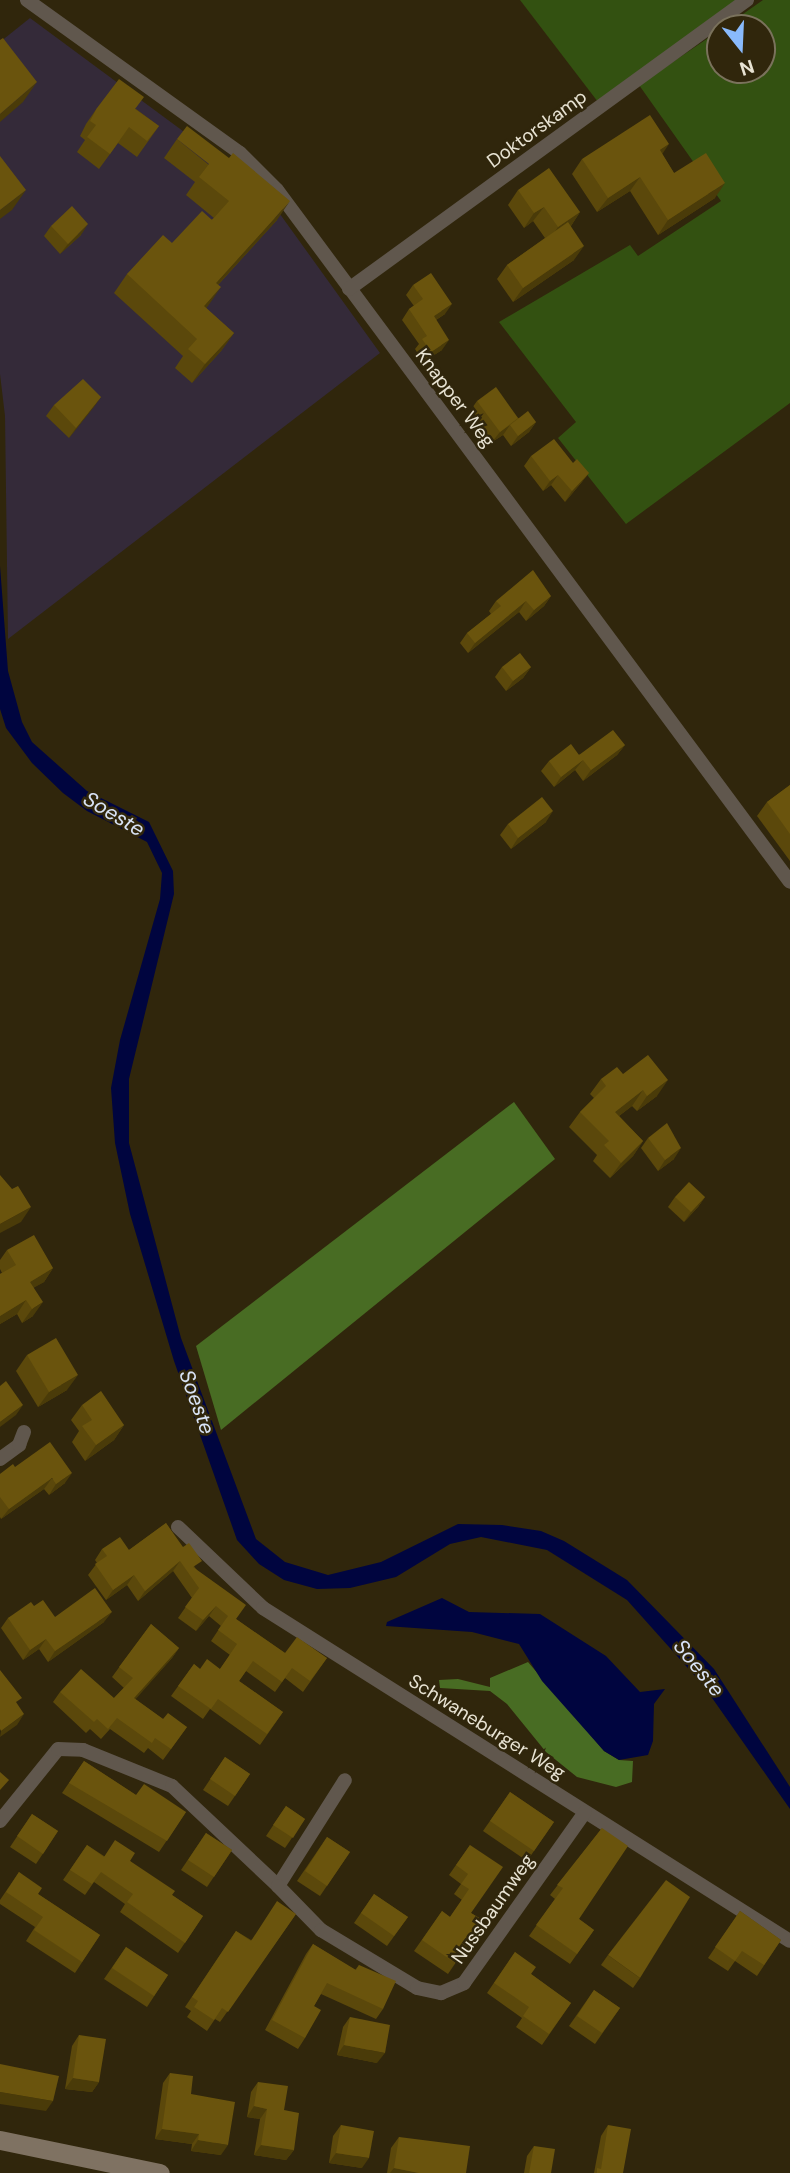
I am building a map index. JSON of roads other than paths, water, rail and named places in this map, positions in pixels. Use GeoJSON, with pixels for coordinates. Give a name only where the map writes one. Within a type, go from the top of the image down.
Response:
{"type":"FeatureCollection","features":[{"type":"Feature","properties":{"kind":"street","name":"Knapper Weg"},"geometry":{"type":"LineString","coordinates":[[27,0],[260,171],[790,882]]}},
{"type":"Feature","properties":{"kind":"street","name":"Doktorskamp"},"geometry":{"type":"LineString","coordinates":[[349,289],[747,0]]}},
{"type":"Feature","properties":{"kind":"street"},"geometry":{"type":"LineString","coordinates":[[0,1459],[19,1445],[24,1432]]}},
{"type":"Feature","properties":{"kind":"street","name":"Schwaneburger Weg"},"geometry":{"type":"LineString","coordinates":[[178,1527],[263,1608],[790,1941]]}},
{"type":"Feature","properties":{"kind":"street","name":"Nussbaumweg"},"geometry":{"type":"LineString","coordinates":[[0,1821],[58,1749],[83,1750],[172,1786],[321,1930],[417,1988],[441,1993],[464,1983],[585,1812]]}},
{"type":"Feature","properties":{"kind":"street"},"geometry":{"type":"LineString","coordinates":[[278,1886],[345,1780]]}},
{"type":"Feature","properties":{"kind":"street"},"geometry":{"type":"LineString","coordinates":[[0,2140],[160,2173]]}},
{"type":"Feature","properties":{"kind":"water","name":"Soeste"},"geometry":{"type":"Polygon","coordinates":[[[0,566],[8,671],[22,722],[32,742],[87,791],[149,822],[173,871],[174,894],[129,1079],[129,1143],[181,1338],[256,1539],[285,1562],[328,1575],[381,1562],[458,1524],[502,1525],[541,1531],[564,1541],[627,1580],[714,1669],[790,1787],[790,1809],[703,1685],[627,1600],[547,1550],[481,1537],[450,1544],[396,1577],[350,1588],[317,1589],[284,1580],[259,1564],[237,1540],[174,1361],[130,1214],[115,1143],[111,1088],[120,1040],[160,899],[162,873],[147,842],[87,811],[63,793],[32,763],[6,728],[0,709],[0,566]]]}},
{"type":"Feature","properties":{"kind":"water"},"geometry":{"type":"Polygon","coordinates":[[[442,1598],[469,1612],[540,1614],[606,1656],[640,1692],[665,1689],[654,1704],[653,1741],[648,1755],[619,1760],[604,1751],[542,1681],[519,1644],[472,1632],[386,1626],[387,1622],[442,1598]]]}}]}
